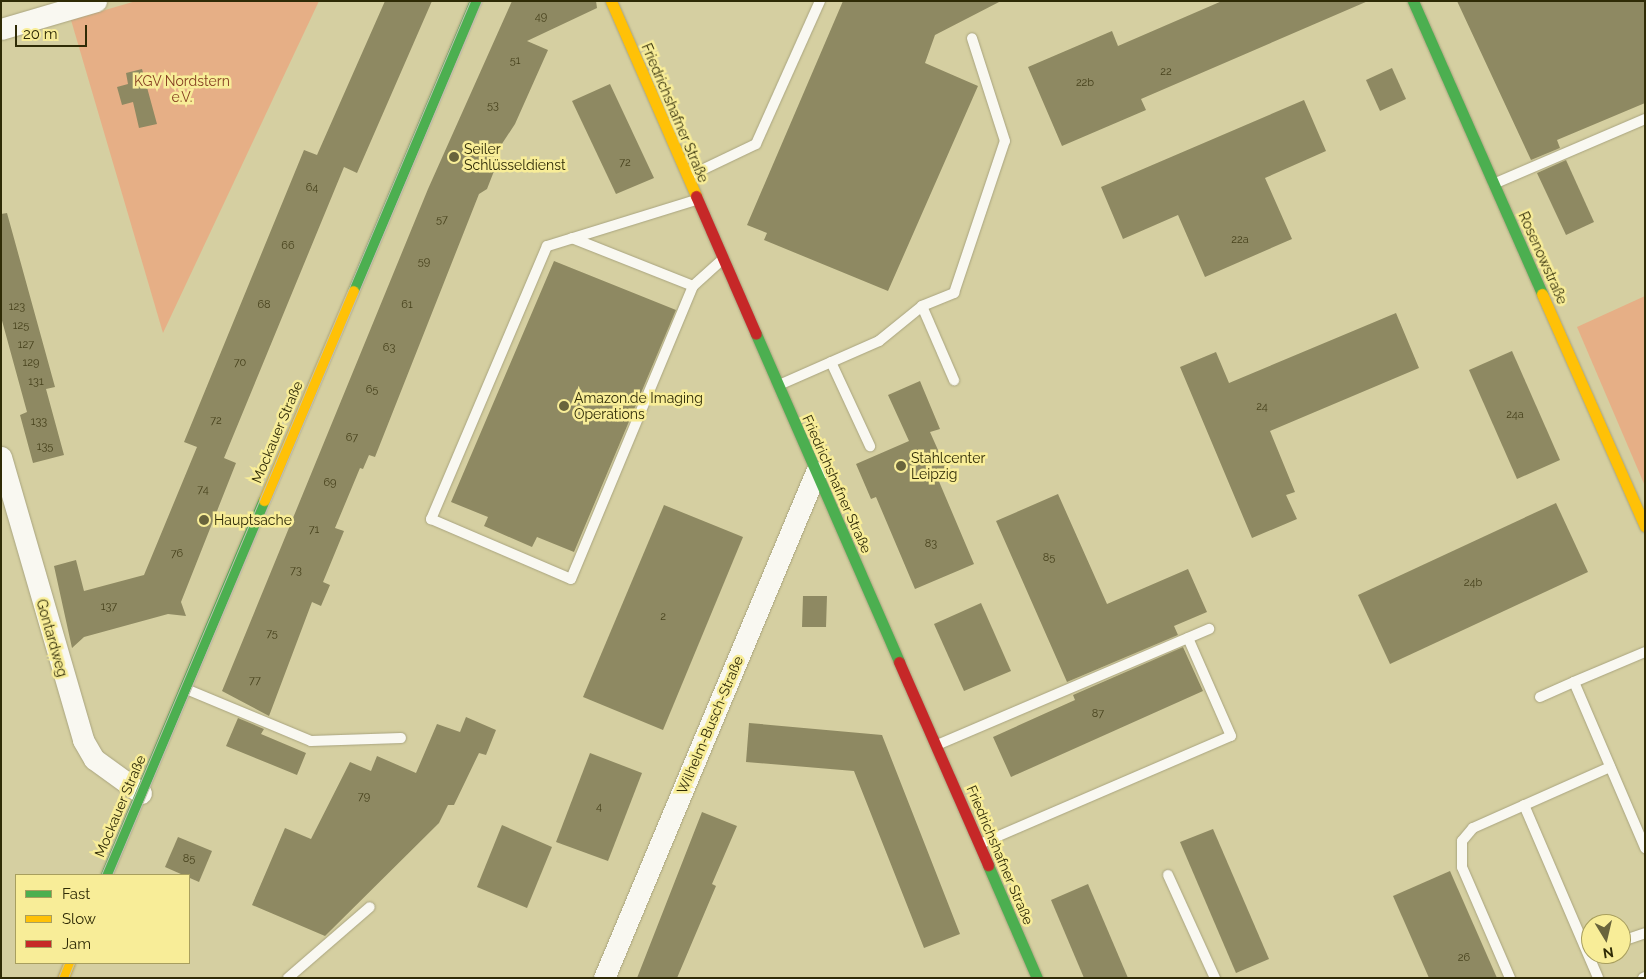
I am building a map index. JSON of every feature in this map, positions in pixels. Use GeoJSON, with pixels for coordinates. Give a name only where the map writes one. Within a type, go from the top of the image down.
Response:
{"type":"FeatureCollection","features":[{"type":"Feature","properties":{"kind":"main road","name":"Mockauer Straße"},"geometry":{"type":"LineString","coordinates":[[106,874],[474,1]]}},
{"type":"Feature","properties":{"kind":"main road","name":"Friedrichshafner Straße"},"geometry":{"type":"LineString","coordinates":[[611,1],[686,178],[980,844],[1037,978]]}},
{"type":"Feature","properties":{"kind":"main road","name":"Rosenowstraße"},"geometry":{"type":"LineString","coordinates":[[1413,1],[1645,526]]}},
{"type":"Feature","properties":{"kind":"main road"},"geometry":{"type":"LineString","coordinates":[[63,978],[69,964]]}},
{"type":"Feature","properties":{"kind":"street"},"geometry":{"type":"LineString","coordinates":[[1,29],[96,1]]}},
{"type":"Feature","properties":{"kind":"street","name":"Gontardweg"},"geometry":{"type":"LineString","coordinates":[[1,457],[10,518],[83,740],[112,775],[141,793]]}},
{"type":"Feature","properties":{"kind":"street","name":"Wilhelm-Busch-Straße"},"geometry":{"type":"LineString","coordinates":[[604,978],[816,472]]}},
{"type":"Feature","properties":{"kind":"lane"},"geometry":{"type":"LineString","coordinates":[[686,178],[756,144],[820,1]]}},
{"type":"Feature","properties":{"kind":"lane"},"geometry":{"type":"LineString","coordinates":[[778,385],[879,341],[922,306],[954,293],[1005,141],[972,38]]}},
{"type":"Feature","properties":{"kind":"lane"},"geometry":{"type":"LineString","coordinates":[[1495,184],[1645,118]]}},
{"type":"Feature","properties":{"kind":"lane"},"geometry":{"type":"LineString","coordinates":[[696,200],[547,246],[432,519],[570,579],[693,286],[723,259]]}},
{"type":"Feature","properties":{"kind":"lane"},"geometry":{"type":"LineString","coordinates":[[572,238],[693,286]]}},
{"type":"Feature","properties":{"kind":"lane"},"geometry":{"type":"LineString","coordinates":[[922,306],[954,380]]}},
{"type":"Feature","properties":{"kind":"lane"},"geometry":{"type":"LineString","coordinates":[[831,362],[870,446]]}},
{"type":"Feature","properties":{"kind":"lane"},"geometry":{"type":"LineString","coordinates":[[936,745],[1208,629]]}},
{"type":"Feature","properties":{"kind":"lane"},"geometry":{"type":"LineString","coordinates":[[980,844],[1231,736],[1188,638]]}},
{"type":"Feature","properties":{"kind":"lane"},"geometry":{"type":"LineString","coordinates":[[1540,697],[1645,652]]}},
{"type":"Feature","properties":{"kind":"lane"},"geometry":{"type":"LineString","coordinates":[[1574,682],[1645,848]]}},
{"type":"Feature","properties":{"kind":"lane"},"geometry":{"type":"LineString","coordinates":[[185,689],[311,740],[400,738]]}},
{"type":"Feature","properties":{"kind":"lane"},"geometry":{"type":"LineString","coordinates":[[1510,978],[1462,867],[1460,850],[1473,828],[1610,767]]}},
{"type":"Feature","properties":{"kind":"lane"},"geometry":{"type":"LineString","coordinates":[[1524,805],[1598,978]]}},
{"type":"Feature","properties":{"kind":"lane"},"geometry":{"type":"LineString","coordinates":[[1168,875],[1214,978]]}},
{"type":"Feature","properties":{"kind":"lane"},"geometry":{"type":"LineString","coordinates":[[288,978],[370,907]]}},
{"type":"Feature","properties":{"kind":"lane"},"geometry":{"type":"LineString","coordinates":[[1631,938],[1645,933]]}},
{"type":"Feature","properties":{"kind":"green space","name":"KGV Nordstern e.V."},"geometry":{"type":"Polygon","coordinates":[[[136,1],[319,1],[163,333],[71,20],[136,1]]]}},
{"type":"Feature","properties":{"kind":"green space"},"geometry":{"type":"Polygon","coordinates":[[[1645,296],[1645,486],[1577,327],[1645,296]]]}},
{"type":"Feature","properties":{"kind":"building"},"geometry":{"type":"Polygon","coordinates":[[[385,1],[432,1],[357,173],[344,167],[224,458],[236,463],[181,602],[186,616],[168,614],[84,637],[72,648],[54,566],[76,560],[84,591],[144,575],[197,447],[184,442],[304,150],[317,155],[385,1]]]}},
{"type":"Feature","properties":{"kind":"building"},"geometry":{"type":"Polygon","coordinates":[[[512,1],[596,1],[597,8],[527,41],[548,50],[515,124],[494,156],[496,166],[487,189],[479,194],[375,457],[369,455],[363,469],[360,468],[335,528],[344,531],[323,582],[330,585],[321,606],[312,602],[269,716],[222,691],[428,189],[512,1]]]}},
{"type":"Feature","properties":{"kind":"building"},"geometry":{"type":"Polygon","coordinates":[[[843,1],[1001,1],[935,35],[925,63],[978,86],[888,291],[764,240],[767,233],[747,225],[843,1]]]}},
{"type":"Feature","properties":{"kind":"building"},"geometry":{"type":"Polygon","coordinates":[[[1222,1],[1368,1],[1141,99],[1146,110],[1062,146],[1028,67],[1112,31],[1118,46],[1222,1]]]}},
{"type":"Feature","properties":{"kind":"building"},"geometry":{"type":"Polygon","coordinates":[[[1457,1],[1645,1],[1645,103],[1557,140],[1560,148],[1531,160],[1457,1]]]}},
{"type":"Feature","properties":{"kind":"building"},"geometry":{"type":"Polygon","coordinates":[[[1392,68],[1406,99],[1380,111],[1366,80],[1392,68]]]}},
{"type":"Feature","properties":{"kind":"building"},"geometry":{"type":"Polygon","coordinates":[[[142,69],[157,124],[139,128],[133,102],[122,105],[117,87],[128,84],[126,73],[142,69]]]}},
{"type":"Feature","properties":{"kind":"building"},"geometry":{"type":"Polygon","coordinates":[[[610,84],[654,178],[616,194],[572,101],[610,84]]]}},
{"type":"Feature","properties":{"kind":"building"},"geometry":{"type":"Polygon","coordinates":[[[1304,100],[1326,151],[1265,178],[1292,239],[1205,277],[1178,215],[1123,239],[1101,187],[1304,100]]]}},
{"type":"Feature","properties":{"kind":"building"},"geometry":{"type":"Polygon","coordinates":[[[1566,160],[1594,222],[1566,235],[1537,173],[1566,160]]]}},
{"type":"Feature","properties":{"kind":"building"},"geometry":{"type":"Polygon","coordinates":[[[7,213],[55,387],[46,389],[64,455],[33,463],[20,415],[27,412],[1,317],[1,214],[7,213]]]}},
{"type":"Feature","properties":{"kind":"building","name":"Amazon.de Imaging Operations"},"geometry":{"type":"Polygon","coordinates":[[[554,261],[676,310],[574,552],[537,537],[532,547],[484,526],[488,517],[451,502],[554,261]]]}},
{"type":"Feature","properties":{"kind":"building"},"geometry":{"type":"Polygon","coordinates":[[[1396,313],[1419,368],[1270,431],[1295,492],[1286,495],[1297,519],[1252,538],[1180,367],[1216,352],[1229,383],[1396,313]]]}},
{"type":"Feature","properties":{"kind":"building"},"geometry":{"type":"Polygon","coordinates":[[[1512,351],[1560,460],[1517,479],[1469,370],[1512,351]]]}},
{"type":"Feature","properties":{"kind":"building"},"geometry":{"type":"Polygon","coordinates":[[[920,381],[940,429],[930,432],[946,468],[935,472],[974,564],[915,589],[876,497],[871,499],[856,464],[909,441],[888,395],[920,381]]]}},
{"type":"Feature","properties":{"kind":"building"},"geometry":{"type":"Polygon","coordinates":[[[1058,494],[1107,604],[1188,569],[1207,612],[1174,626],[1178,635],[1067,682],[996,521],[1058,494]]]}},
{"type":"Feature","properties":{"kind":"building"},"geometry":{"type":"Polygon","coordinates":[[[1556,503],[1588,572],[1390,664],[1358,595],[1556,503]]]}},
{"type":"Feature","properties":{"kind":"building"},"geometry":{"type":"Polygon","coordinates":[[[664,505],[743,537],[663,730],[583,697],[664,505]]]}},
{"type":"Feature","properties":{"kind":"building"},"geometry":{"type":"Polygon","coordinates":[[[803,596],[827,596],[826,627],[802,627],[803,596]]]}},
{"type":"Feature","properties":{"kind":"building"},"geometry":{"type":"Polygon","coordinates":[[[981,603],[1011,671],[964,691],[934,624],[981,603]]]}},
{"type":"Feature","properties":{"kind":"building"},"geometry":{"type":"Polygon","coordinates":[[[1183,647],[1203,691],[1011,777],[993,737],[1075,700],[1073,695],[1183,647]]]}},
{"type":"Feature","properties":{"kind":"building"},"geometry":{"type":"Polygon","coordinates":[[[466,717],[496,730],[486,755],[479,753],[454,805],[448,805],[439,823],[325,936],[252,905],[285,828],[311,839],[350,762],[371,771],[377,756],[416,773],[437,724],[460,732],[466,717]]]}},
{"type":"Feature","properties":{"kind":"building"},"geometry":{"type":"Polygon","coordinates":[[[238,718],[264,729],[261,734],[306,753],[297,775],[226,746],[238,718]]]}},
{"type":"Feature","properties":{"kind":"building"},"geometry":{"type":"Polygon","coordinates":[[[749,723],[882,735],[960,934],[924,948],[854,771],[746,762],[749,723]]]}},
{"type":"Feature","properties":{"kind":"building"},"geometry":{"type":"Polygon","coordinates":[[[590,753],[642,773],[608,861],[556,842],[590,753]]]}},
{"type":"Feature","properties":{"kind":"building"},"geometry":{"type":"Polygon","coordinates":[[[702,812],[737,826],[712,884],[716,886],[677,978],[637,978],[702,812]]]}},
{"type":"Feature","properties":{"kind":"building"},"geometry":{"type":"Polygon","coordinates":[[[502,825],[552,847],[527,908],[477,887],[502,825]]]}},
{"type":"Feature","properties":{"kind":"building"},"geometry":{"type":"Polygon","coordinates":[[[1213,829],[1269,959],[1236,973],[1180,842],[1213,829]]]}},
{"type":"Feature","properties":{"kind":"building"},"geometry":{"type":"Polygon","coordinates":[[[178,837],[212,851],[199,882],[190,878],[190,874],[181,874],[165,867],[178,837]]]}},
{"type":"Feature","properties":{"kind":"building"},"geometry":{"type":"Polygon","coordinates":[[[1450,871],[1497,978],[1429,978],[1393,896],[1450,871]]]}},
{"type":"Feature","properties":{"kind":"building"},"geometry":{"type":"Polygon","coordinates":[[[1088,884],[1128,978],[1084,978],[1051,900],[1088,884]]]}},
{"type":"Feature","properties":{"kind":"tram line"},"geometry":{"type":"LineString","coordinates":[[101,874],[470,1]]}},
{"type":"Feature","properties":{"kind":"tram line"},"geometry":{"type":"LineString","coordinates":[[112,874],[482,1]]}},
{"type":"Feature","properties":{"kind":"tram line"},"geometry":{"type":"LineString","coordinates":[[58,978],[64,964]]}},
{"type":"Feature","properties":{"kind":"tram line"},"geometry":{"type":"LineString","coordinates":[[68,978],[74,964]]}},
{"type":"Feature","properties":{"kind":"traffic: fast"},"geometry":{"type":"LineString","coordinates":[[353,291],[475,1]]}},
{"type":"Feature","properties":{"kind":"traffic: fast"},"geometry":{"type":"LineString","coordinates":[[1413,1],[1542,294]]}},
{"type":"Feature","properties":{"kind":"traffic: fast"},"geometry":{"type":"LineString","coordinates":[[756,334],[899,662]]}},
{"type":"Feature","properties":{"kind":"traffic: fast"},"geometry":{"type":"LineString","coordinates":[[106,874],[264,500]]}},
{"type":"Feature","properties":{"kind":"traffic: fast"},"geometry":{"type":"LineString","coordinates":[[988,865],[1037,978]]}},
{"type":"Feature","properties":{"kind":"traffic: slow"},"geometry":{"type":"LineString","coordinates":[[611,1],[696,196]]}},
{"type":"Feature","properties":{"kind":"traffic: slow"},"geometry":{"type":"LineString","coordinates":[[264,500],[353,291]]}},
{"type":"Feature","properties":{"kind":"traffic: slow"},"geometry":{"type":"LineString","coordinates":[[1542,294],[1645,526]]}},
{"type":"Feature","properties":{"kind":"traffic: slow"},"geometry":{"type":"LineString","coordinates":[[63,978],[69,964]]}},
{"type":"Feature","properties":{"kind":"traffic: jam"},"geometry":{"type":"LineString","coordinates":[[696,196],[756,334]]}},
{"type":"Feature","properties":{"kind":"traffic: jam"},"geometry":{"type":"LineString","coordinates":[[899,662],[988,865]]}},
{"type":"Feature","properties":{"kind":"place","name":"Seiler Schlüsseldienst"},"geometry":{"type":"Point","coordinates":[454,157]}},
{"type":"Feature","properties":{"kind":"place","name":"Amazon.de Imaging Operations"},"geometry":{"type":"Point","coordinates":[564,406]}},
{"type":"Feature","properties":{"kind":"place","name":"Stahlcenter Leipzig"},"geometry":{"type":"Point","coordinates":[901,466]}},
{"type":"Feature","properties":{"kind":"place","name":"Hauptsache"},"geometry":{"type":"Point","coordinates":[204,520]}}]}
